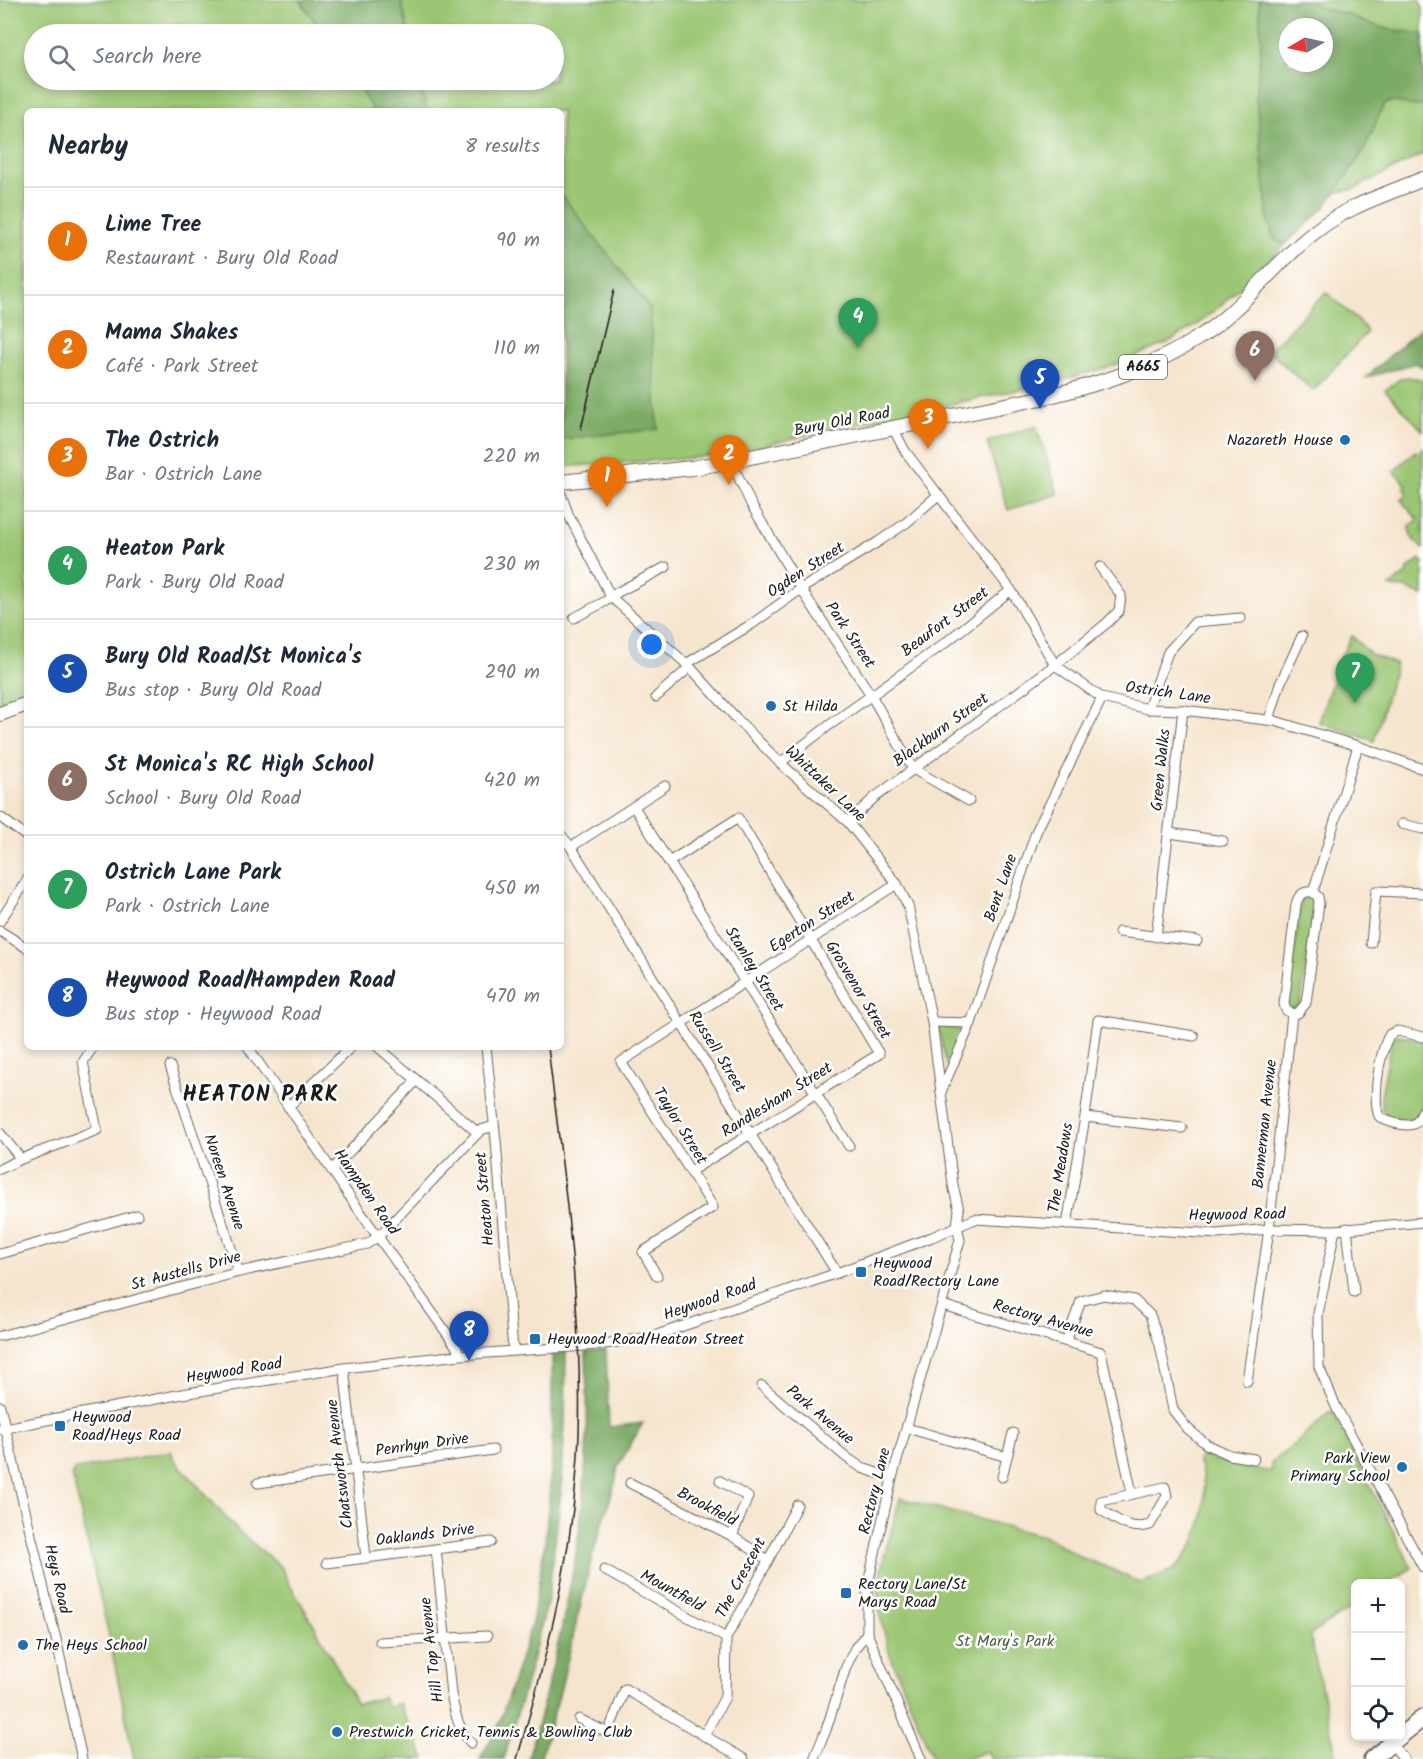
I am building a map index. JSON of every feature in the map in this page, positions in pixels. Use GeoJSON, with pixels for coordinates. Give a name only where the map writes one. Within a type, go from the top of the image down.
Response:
{"type":"FeatureCollection","features":[{"type":"Feature","properties":{"kind":"highway"},"geometry":{"type":"LineString","coordinates":[[1405,1733],[1423,1718]]}},
{"type":"Feature","properties":{"kind":"highway"},"geometry":{"type":"LineString","coordinates":[[1372,1759],[1394,1741]]}},
{"type":"Feature","properties":{"kind":"main road","name":"Bury Old Road"},"geometry":{"type":"LineString","coordinates":[[564,482],[692,468],[731,461],[1073,390],[1119,376],[1146,366],[1219,323],[1304,240],[1331,220],[1364,203],[1423,179]]}},
{"type":"Feature","properties":{"kind":"main road"},"geometry":{"type":"LineString","coordinates":[[0,714],[24,705]]}},
{"type":"Feature","properties":{"kind":"street","name":"Ostrich Lane"},"geometry":{"type":"LineString","coordinates":[[893,428],[905,451],[1011,590],[1055,665],[1102,698],[1148,708],[1269,720],[1358,746],[1423,769]]}},
{"type":"Feature","properties":{"kind":"street","name":"Park Street"},"geometry":{"type":"LineString","coordinates":[[731,461],[751,504],[801,589],[871,694],[913,769]]}},
{"type":"Feature","properties":{"kind":"street","name":"Ogden Street"},"geometry":{"type":"LineString","coordinates":[[657,697],[688,666],[801,589],[906,523],[938,495]]}},
{"type":"Feature","properties":{"kind":"street","name":"Whittaker Lane"},"geometry":{"type":"LineString","coordinates":[[564,502],[571,521],[611,597],[688,666],[780,763],[848,822],[897,884],[908,906],[932,1022],[953,1185],[959,1210],[957,1226]]}},
{"type":"Feature","properties":{"kind":"street"},"geometry":{"type":"LineString","coordinates":[[574,618],[666,567]]}},
{"type":"Feature","properties":{"kind":"street","name":"Blackburn Street"},"geometry":{"type":"LineString","coordinates":[[848,822],[874,798],[1055,665],[1119,611],[1121,595],[1100,567]]}},
{"type":"Feature","properties":{"kind":"street","name":"Beaufort Street"},"geometry":{"type":"LineString","coordinates":[[780,763],[871,694],[945,643],[1011,590]]}},
{"type":"Feature","properties":{"kind":"street"},"geometry":{"type":"LineString","coordinates":[[1148,708],[1168,652],[1195,622],[1241,618]]}},
{"type":"Feature","properties":{"kind":"street"},"geometry":{"type":"LineString","coordinates":[[1269,720],[1280,684],[1302,636]]}},
{"type":"Feature","properties":{"kind":"street","name":"Bent Lane"},"geometry":{"type":"LineString","coordinates":[[941,1092],[971,1023],[1036,832],[1102,698]]}},
{"type":"Feature","properties":{"kind":"street","name":"Green Walks"},"geometry":{"type":"LineString","coordinates":[[1156,937],[1183,710]]}},
{"type":"Feature","properties":{"kind":"street","name":"Bannerman Avenue"},"geometry":{"type":"LineString","coordinates":[[1313,892],[1358,746]]}},
{"type":"Feature","properties":{"kind":"street"},"geometry":{"type":"LineString","coordinates":[[913,769],[969,801]]}},
{"type":"Feature","properties":{"kind":"street"},"geometry":{"type":"LineString","coordinates":[[571,847],[665,786]]}},
{"type":"Feature","properties":{"kind":"street","name":"Stanley Street"},"geometry":{"type":"LineString","coordinates":[[634,807],[849,1146]]}},
{"type":"Feature","properties":{"kind":"street"},"geometry":{"type":"LineString","coordinates":[[0,817],[24,835]]}},
{"type":"Feature","properties":{"kind":"street","name":"Grosvenor Street"},"geometry":{"type":"LineString","coordinates":[[669,862],[738,818],[879,1054]]}},
{"type":"Feature","properties":{"kind":"street"},"geometry":{"type":"LineString","coordinates":[[1402,824],[1423,829]]}},
{"type":"Feature","properties":{"kind":"street","name":"Green Walks"},"geometry":{"type":"LineString","coordinates":[[1170,834],[1223,841]]}},
{"type":"Feature","properties":{"kind":"street","name":"Russell Street"},"geometry":{"type":"LineString","coordinates":[[564,839],[837,1273]]}},
{"type":"Feature","properties":{"kind":"street","name":"Egerton Street"},"geometry":{"type":"LineString","coordinates":[[621,1062],[897,884]]}},
{"type":"Feature","properties":{"kind":"street"},"geometry":{"type":"LineString","coordinates":[[0,921],[24,885]]}},
{"type":"Feature","properties":{"kind":"street"},"geometry":{"type":"LineString","coordinates":[[1371,943],[1376,891],[1423,893]]}},
{"type":"Feature","properties":{"kind":"street","name":"Bannerman Avenue"},"geometry":{"type":"LineString","coordinates":[[1292,1014],[1306,1003],[1319,903],[1318,897],[1313,892]]}},
{"type":"Feature","properties":{"kind":"street","name":"Bannerman Avenue"},"geometry":{"type":"LineString","coordinates":[[1292,1014],[1286,1010],[1284,1004],[1296,905],[1299,896],[1313,892]]}},
{"type":"Feature","properties":{"kind":"street"},"geometry":{"type":"LineString","coordinates":[[0,931],[24,946]]}},
{"type":"Feature","properties":{"kind":"street"},"geometry":{"type":"LineString","coordinates":[[1119,932],[1197,941]]}},
{"type":"Feature","properties":{"kind":"street","name":"Bannerman Avenue"},"geometry":{"type":"LineString","coordinates":[[1247,1381],[1269,1229],[1292,1014]]}},
{"type":"Feature","properties":{"kind":"street","name":"The Meadows"},"geometry":{"type":"LineString","coordinates":[[1067,1225],[1098,1020],[1194,1036]]}},
{"type":"Feature","properties":{"kind":"street"},"geometry":{"type":"LineString","coordinates":[[932,1022],[971,1023]]}},
{"type":"Feature","properties":{"kind":"street"},"geometry":{"type":"LineString","coordinates":[[1423,1037],[1398,1031],[1390,1034],[1381,1061],[1376,1100],[1379,1116],[1385,1121],[1414,1124],[1423,1111]]}},
{"type":"Feature","properties":{"kind":"street"},"geometry":{"type":"LineString","coordinates":[[0,1169],[97,1130],[83,1062],[91,1050]]}},
{"type":"Feature","properties":{"kind":"street","name":"Hampden Road"},"geometry":{"type":"LineString","coordinates":[[250,1050],[460,1354]]}},
{"type":"Feature","properties":{"kind":"street"},"geometry":{"type":"LineString","coordinates":[[288,1107],[348,1050]]}},
{"type":"Feature","properties":{"kind":"street"},"geometry":{"type":"LineString","coordinates":[[381,1050],[478,1134]]}},
{"type":"Feature","properties":{"kind":"street","name":"Heaton Street"},"geometry":{"type":"LineString","coordinates":[[486,1050],[513,1350]]}},
{"type":"Feature","properties":{"kind":"street","name":"Randlesham Street"},"geometry":{"type":"LineString","coordinates":[[691,1171],[879,1054]]}},
{"type":"Feature","properties":{"kind":"street","name":"Taylor Street"},"geometry":{"type":"LineString","coordinates":[[621,1062],[713,1207],[643,1252],[657,1276]]}},
{"type":"Feature","properties":{"kind":"street","name":"Noreen Avenue"},"geometry":{"type":"LineString","coordinates":[[170,1066],[238,1272]]}},
{"type":"Feature","properties":{"kind":"street"},"geometry":{"type":"LineString","coordinates":[[332,1170],[416,1081]]}},
{"type":"Feature","properties":{"kind":"street","name":"The Meadows"},"geometry":{"type":"LineString","coordinates":[[1085,1117],[1182,1128]]}},
{"type":"Feature","properties":{"kind":"street"},"geometry":{"type":"LineString","coordinates":[[379,1236],[478,1134],[486,1127],[494,1126]]}},
{"type":"Feature","properties":{"kind":"street"},"geometry":{"type":"LineString","coordinates":[[0,1133],[21,1159]]}},
{"type":"Feature","properties":{"kind":"street"},"geometry":{"type":"LineString","coordinates":[[0,1254],[137,1215]]}},
{"type":"Feature","properties":{"kind":"street","name":"Heywood Road"},"geometry":{"type":"LineString","coordinates":[[3,1429],[182,1394],[344,1368],[460,1354],[598,1345],[651,1337],[837,1273],[975,1219],[1217,1234],[1269,1229],[1335,1230],[1423,1221]]}},
{"type":"Feature","properties":{"kind":"street","name":"Rectory Lane"},"geometry":{"type":"LineString","coordinates":[[867,1633],[867,1588],[892,1478],[960,1240],[957,1226]]}},
{"type":"Feature","properties":{"kind":"street"},"geometry":{"type":"LineString","coordinates":[[1347,1228],[1354,1292]]}},
{"type":"Feature","properties":{"kind":"street"},"geometry":{"type":"LineString","coordinates":[[1335,1230],[1318,1314],[1319,1367],[1337,1409],[1423,1567]]}},
{"type":"Feature","properties":{"kind":"street","name":"St Austells Drive"},"geometry":{"type":"LineString","coordinates":[[0,1336],[238,1272],[367,1244],[379,1236]]}},
{"type":"Feature","properties":{"kind":"street"},"geometry":{"type":"LineString","coordinates":[[1066,1341],[1081,1301],[1104,1295],[1134,1300],[1150,1315],[1160,1345],[1173,1410],[1187,1428],[1206,1444],[1230,1455],[1254,1459]]}},
{"type":"Feature","properties":{"kind":"street","name":"Rectory Avenue"},"geometry":{"type":"LineString","coordinates":[[942,1305],[1101,1352],[1132,1493]]}},
{"type":"Feature","properties":{"kind":"street","name":"Chatsworth Avenue"},"geometry":{"type":"LineString","coordinates":[[344,1368],[366,1557]]}},
{"type":"Feature","properties":{"kind":"street","name":"Park Avenue"},"geometry":{"type":"LineString","coordinates":[[762,1386],[846,1457],[862,1468],[892,1478]]}},
{"type":"Feature","properties":{"kind":"street","name":"Heys Road"},"geometry":{"type":"LineString","coordinates":[[0,1406],[3,1429],[56,1639],[82,1759]]}},
{"type":"Feature","properties":{"kind":"street"},"geometry":{"type":"LineString","coordinates":[[907,1428],[1007,1457]]}},
{"type":"Feature","properties":{"kind":"street"},"geometry":{"type":"LineString","coordinates":[[1002,1477],[1013,1433]]}},
{"type":"Feature","properties":{"kind":"street","name":"Penrhyn Drive"},"geometry":{"type":"LineString","coordinates":[[258,1483],[493,1450]]}},
{"type":"Feature","properties":{"kind":"street"},"geometry":{"type":"LineString","coordinates":[[720,1481],[748,1497],[732,1536]]}},
{"type":"Feature","properties":{"kind":"street","name":"Brookfield"},"geometry":{"type":"LineString","coordinates":[[630,1483],[732,1536],[768,1560]]}},
{"type":"Feature","properties":{"kind":"street"},"geometry":{"type":"LineString","coordinates":[[1165,1487],[1167,1497],[1150,1525],[1140,1528],[1128,1526],[1101,1510],[1101,1501],[1132,1493],[1165,1487]]}},
{"type":"Feature","properties":{"kind":"street","name":"The Crescent"},"geometry":{"type":"LineString","coordinates":[[704,1736],[725,1697],[726,1638],[797,1505]]}},
{"type":"Feature","properties":{"kind":"street","name":"Oaklands Drive"},"geometry":{"type":"LineString","coordinates":[[327,1563],[491,1542]]}},
{"type":"Feature","properties":{"kind":"street","name":"Hill Top Avenue"},"geometry":{"type":"LineString","coordinates":[[436,1549],[451,1694],[462,1734],[471,1743]]}},
{"type":"Feature","properties":{"kind":"street","name":"Mountfield"},"geometry":{"type":"LineString","coordinates":[[604,1570],[726,1638]]}},
{"type":"Feature","properties":{"kind":"street"},"geometry":{"type":"LineString","coordinates":[[814,1759],[826,1730],[846,1667],[855,1648],[867,1633],[921,1759]]}},
{"type":"Feature","properties":{"kind":"street"},"geometry":{"type":"LineString","coordinates":[[380,1642],[487,1635]]}},
{"type":"Feature","properties":{"kind":"street"},"geometry":{"type":"LineString","coordinates":[[579,1719],[608,1733],[625,1689],[744,1759]]}},
{"type":"Feature","properties":{"kind":"street"},"geometry":{"type":"LineString","coordinates":[[1398,1741],[1404,1759]]}},
{"type":"Feature","properties":{"kind":"green space"},"geometry":{"type":"Polygon","coordinates":[[[0,0],[1419,0],[1423,8],[1423,154],[1354,189],[1334,193],[1324,208],[1221,305],[1201,322],[1167,343],[1112,366],[1055,382],[728,453],[690,458],[564,467],[564,108],[24,108],[24,694],[0,702],[0,0]]]}},
{"type":"Feature","properties":{"kind":"green space"},"geometry":{"type":"Polygon","coordinates":[[[300,0],[401,0],[407,24],[316,24],[300,0]]]}},
{"type":"Feature","properties":{"kind":"green space"},"geometry":{"type":"Polygon","coordinates":[[[1259,0],[1313,0],[1322,9],[1347,14],[1364,22],[1388,29],[1423,34],[1423,106],[1392,102],[1383,106],[1364,151],[1324,208],[1287,242],[1281,244],[1273,237],[1268,220],[1256,97],[1261,39],[1259,0]]]}},
{"type":"Feature","properties":{"kind":"green space"},"geometry":{"type":"Polygon","coordinates":[[[360,90],[422,90],[426,108],[372,108],[360,90]]]}},
{"type":"Feature","properties":{"kind":"green space"},"geometry":{"type":"Polygon","coordinates":[[[564,198],[650,308],[658,429],[564,439],[564,198]]]}},
{"type":"Feature","properties":{"kind":"green space"},"geometry":{"type":"Polygon","coordinates":[[[1325,293],[1329,294],[1367,332],[1312,390],[1271,351],[1325,293]]]}},
{"type":"Feature","properties":{"kind":"green space"},"geometry":{"type":"Polygon","coordinates":[[[1423,326],[1423,367],[1415,363],[1365,378],[1423,326]]]}},
{"type":"Feature","properties":{"kind":"green space"},"geometry":{"type":"Polygon","coordinates":[[[1408,377],[1423,380],[1423,431],[1385,390],[1400,379],[1408,377]]]}},
{"type":"Feature","properties":{"kind":"green space"},"geometry":{"type":"Polygon","coordinates":[[[1036,426],[1058,494],[1008,510],[987,442],[1036,426]]]}},
{"type":"Feature","properties":{"kind":"green space"},"geometry":{"type":"Polygon","coordinates":[[[1423,448],[1423,549],[1410,534],[1409,527],[1418,520],[1401,500],[1408,493],[1404,488],[1407,486],[1394,471],[1415,451],[1417,453],[1423,448]]]}},
{"type":"Feature","properties":{"kind":"green space"},"geometry":{"type":"Polygon","coordinates":[[[1420,559],[1423,561],[1423,596],[1405,588],[1390,587],[1407,574],[1408,569],[1420,559]]]}},
{"type":"Feature","properties":{"kind":"green space"},"geometry":{"type":"Polygon","coordinates":[[[1352,636],[1370,654],[1396,664],[1374,741],[1319,722],[1340,658],[1352,636]]]}},
{"type":"Feature","properties":{"kind":"green space"},"geometry":{"type":"Polygon","coordinates":[[[1309,895],[1315,902],[1301,1001],[1300,1005],[1292,1009],[1288,1007],[1287,1002],[1301,901],[1309,895]]]}},
{"type":"Feature","properties":{"kind":"green space"},"geometry":{"type":"Polygon","coordinates":[[[938,1026],[965,1030],[949,1067],[946,1064],[938,1026]]]}},
{"type":"Feature","properties":{"kind":"green space"},"geometry":{"type":"Polygon","coordinates":[[[1399,1035],[1423,1040],[1423,1101],[1418,1117],[1410,1120],[1400,1120],[1387,1115],[1381,1105],[1391,1040],[1399,1035]]]}},
{"type":"Feature","properties":{"kind":"green space"},"geometry":{"type":"Polygon","coordinates":[[[606,1350],[609,1427],[643,1423],[618,1466],[592,1557],[559,1696],[540,1759],[528,1759],[550,1679],[568,1598],[581,1515],[587,1423],[586,1351],[606,1350]]]}},
{"type":"Feature","properties":{"kind":"green space"},"geometry":{"type":"Polygon","coordinates":[[[566,1352],[561,1492],[548,1599],[504,1759],[480,1759],[499,1724],[532,1623],[545,1542],[552,1461],[552,1353],[566,1352]]]}},
{"type":"Feature","properties":{"kind":"green space","name":"St Mary's Park"},"geometry":{"type":"Polygon","coordinates":[[[1332,1411],[1412,1568],[1394,1579],[1351,1579],[1351,1608],[1310,1635],[1337,1759],[991,1759],[987,1751],[966,1759],[933,1759],[889,1652],[879,1612],[880,1572],[900,1498],[1044,1535],[1080,1557],[1140,1583],[1174,1570],[1194,1542],[1204,1507],[1204,1483],[1198,1461],[1202,1454],[1236,1466],[1272,1471],[1271,1462],[1286,1452],[1332,1411]]]}},
{"type":"Feature","properties":{"kind":"green space"},"geometry":{"type":"Polygon","coordinates":[[[171,1451],[174,1459],[237,1530],[282,1568],[357,1704],[383,1697],[388,1708],[399,1703],[425,1759],[134,1759],[108,1631],[72,1475],[74,1470],[171,1451]]]}},
{"type":"Feature","properties":{"kind":"tram line"},"geometry":{"type":"LineString","coordinates":[[581,429],[614,290]]}},
{"type":"Feature","properties":{"kind":"tram line"},"geometry":{"type":"LineString","coordinates":[[517,1759],[549,1639],[566,1558],[579,1435],[575,1289],[548,1050]]}},
{"type":"Feature","properties":{"kind":"place","name":"Heaton Park"},"geometry":{"type":"Point","coordinates":[858,348]}},
{"type":"Feature","properties":{"kind":"place","name":"St Monica's RC High School"},"geometry":{"type":"Point","coordinates":[1255,381]}},
{"type":"Feature","properties":{"kind":"place","name":"Bury Old Road/St Monica's"},"geometry":{"type":"Point","coordinates":[1040,409]}},
{"type":"Feature","properties":{"kind":"place","name":"Nazareth House"},"geometry":{"type":"Point","coordinates":[1345,440]}},
{"type":"Feature","properties":{"kind":"place","name":"The Ostrich"},"geometry":{"type":"Point","coordinates":[928,449]}},
{"type":"Feature","properties":{"kind":"place","name":"Mama Shakes"},"geometry":{"type":"Point","coordinates":[729,485]}},
{"type":"Feature","properties":{"kind":"place","name":"Lime Tree"},"geometry":{"type":"Point","coordinates":[607,507]}},
{"type":"Feature","properties":{"kind":"place","name":"Ostrich Lane Park"},"geometry":{"type":"Point","coordinates":[1355,703]}},
{"type":"Feature","properties":{"kind":"place","name":"St Hilda"},"geometry":{"type":"Point","coordinates":[771,706]}},
{"type":"Feature","properties":{"kind":"place","name":"Heywood Road/Rectory Lane"},"geometry":{"type":"Point","coordinates":[861,1272]}},
{"type":"Feature","properties":{"kind":"place","name":"Heywood Road/Heaton Street"},"geometry":{"type":"Point","coordinates":[535,1339]}},
{"type":"Feature","properties":{"kind":"place","name":"Heywood Road/Hampden Road"},"geometry":{"type":"Point","coordinates":[469,1361]}},
{"type":"Feature","properties":{"kind":"place","name":"Heywood Road/Heys Road"},"geometry":{"type":"Point","coordinates":[60,1426]}},
{"type":"Feature","properties":{"kind":"place","name":"Park View Primary School"},"geometry":{"type":"Point","coordinates":[1402,1467]}},
{"type":"Feature","properties":{"kind":"place","name":"Rectory Lane/St Marys Road"},"geometry":{"type":"Point","coordinates":[846,1593]}},
{"type":"Feature","properties":{"kind":"place","name":"The Heys School"},"geometry":{"type":"Point","coordinates":[23,1645]}},
{"type":"Feature","properties":{"kind":"place","name":"Prestwich Cricket, Tennis & Bowling Club"},"geometry":{"type":"Point","coordinates":[337,1732]}},
{"type":"Feature","properties":{"kind":"district","name":"HEATON PARK"},"geometry":{"type":"Point","coordinates":[261,1095]}}]}
